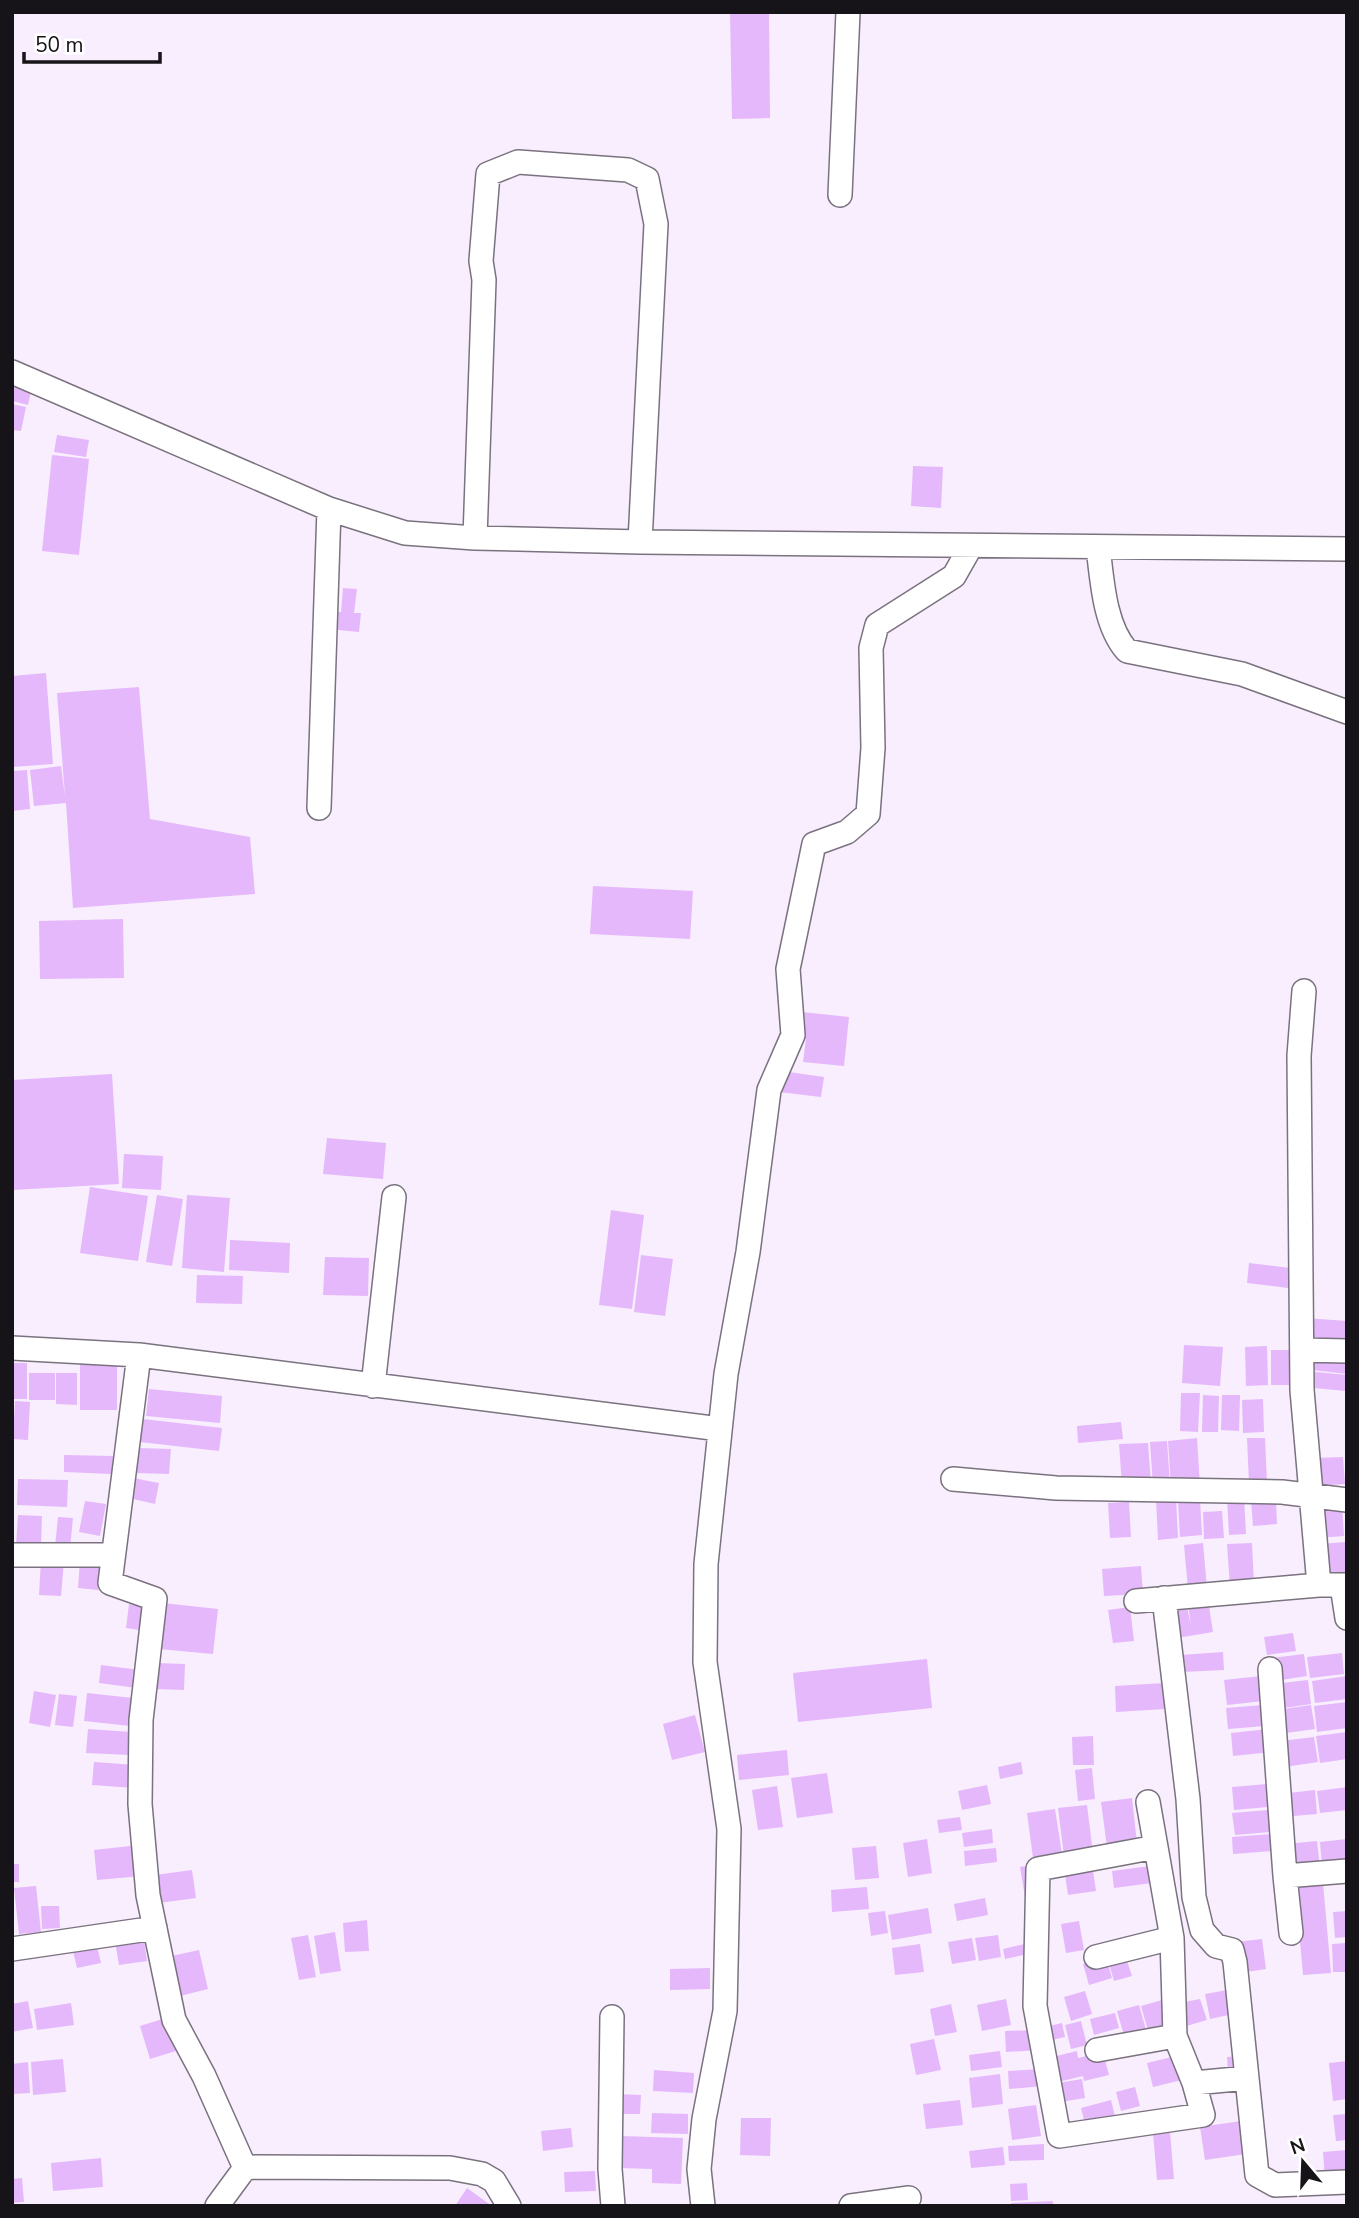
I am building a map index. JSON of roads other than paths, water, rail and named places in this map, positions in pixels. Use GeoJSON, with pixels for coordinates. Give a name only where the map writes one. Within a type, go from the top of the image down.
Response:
{"type":"FeatureCollection","features":[{"type":"Feature","properties":{"kind":"street"},"geometry":{"type":"LineString","coordinates":[[840,195],[848,12]]}},
{"type":"Feature","properties":{"kind":"street"},"geometry":{"type":"LineString","coordinates":[[475,538],[484,280],[481,261],[488,174],[518,162],[628,170],[647,179],[656,224],[640,542]]}},
{"type":"Feature","properties":{"kind":"street"},"geometry":{"type":"LineString","coordinates":[[12,372],[329,509],[405,533],[475,538],[640,542],[1347,549]]}},
{"type":"Feature","properties":{"kind":"street"},"geometry":{"type":"LineString","coordinates":[[319,808],[329,509]]}},
{"type":"Feature","properties":{"kind":"street"},"geometry":{"type":"LineString","coordinates":[[703,2206],[699,2169],[704,2119],[725,2011],[729,1829],[705,1662],[706,1564],[720,1429],[769,1090],[793,1035],[788,969],[814,844],[847,832],[868,814],[873,748],[871,648],[877,625],[954,576],[971,545]]}},
{"type":"Feature","properties":{"kind":"street"},"geometry":{"type":"LineString","coordinates":[[1098,547],[1111,618],[1120,643],[1127,651],[1242,674],[1347,712]]}},
{"type":"Feature","properties":{"kind":"street"},"geometry":{"type":"LineString","coordinates":[[1304,991],[1299,1056],[1302,1390],[1313,1497],[1347,1618]]}},
{"type":"Feature","properties":{"kind":"street"},"geometry":{"type":"LineString","coordinates":[[373,1386],[394,1197]]}},
{"type":"Feature","properties":{"kind":"street"},"geometry":{"type":"LineString","coordinates":[[12,1348],[139,1355],[720,1429]]}},
{"type":"Feature","properties":{"kind":"street"},"geometry":{"type":"LineString","coordinates":[[1302,1350],[1347,1351]]}},
{"type":"Feature","properties":{"kind":"street"},"geometry":{"type":"LineString","coordinates":[[139,1355],[110,1583],[155,1599],[141,1720],[140,1804],[148,1895],[174,2020],[204,2076],[245,2168]]}},
{"type":"Feature","properties":{"kind":"street"},"geometry":{"type":"LineString","coordinates":[[953,1479],[1056,1488],[1282,1492],[1347,1500]]}},
{"type":"Feature","properties":{"kind":"street"},"geometry":{"type":"LineString","coordinates":[[12,1555],[113,1555]]}},
{"type":"Feature","properties":{"kind":"street"},"geometry":{"type":"LineString","coordinates":[[1136,1601],[1336,1585]]}},
{"type":"Feature","properties":{"kind":"street"},"geometry":{"type":"LineString","coordinates":[[1164,1598],[1188,1799],[1194,1897],[1202,1930],[1216,1946],[1232,1950],[1257,2175],[1275,2185],[1347,2182]]}},
{"type":"Feature","properties":{"kind":"street"},"geometry":{"type":"LineString","coordinates":[[1270,1670],[1291,1933]]}},
{"type":"Feature","properties":{"kind":"street"},"geometry":{"type":"LineString","coordinates":[[1148,1802],[1156,1847],[1172,1938],[1175,2036],[1194,2083],[1203,2115],[1059,2136],[1035,2006],[1038,1869],[1156,1847]]}},
{"type":"Feature","properties":{"kind":"street"},"geometry":{"type":"LineString","coordinates":[[1285,1876],[1347,1871]]}},
{"type":"Feature","properties":{"kind":"street"},"geometry":{"type":"LineString","coordinates":[[12,1949],[155,1928]]}},
{"type":"Feature","properties":{"kind":"street"},"geometry":{"type":"LineString","coordinates":[[1096,1957],[1172,1938]]}},
{"type":"Feature","properties":{"kind":"street"},"geometry":{"type":"LineString","coordinates":[[612,2017],[610,2169],[613,2206]]}},
{"type":"Feature","properties":{"kind":"street"},"geometry":{"type":"LineString","coordinates":[[1097,2050],[1175,2036]]}},
{"type":"Feature","properties":{"kind":"street"},"geometry":{"type":"LineString","coordinates":[[1194,2083],[1247,2078]]}},
{"type":"Feature","properties":{"kind":"street"},"geometry":{"type":"LineString","coordinates":[[217,2206],[245,2168]]}},
{"type":"Feature","properties":{"kind":"street"},"geometry":{"type":"LineString","coordinates":[[245,2168],[450,2168],[482,2174],[495,2181],[509,2206]]}},
{"type":"Feature","properties":{"kind":"street"},"geometry":{"type":"LineString","coordinates":[[851,2206],[909,2198]]}}]}
